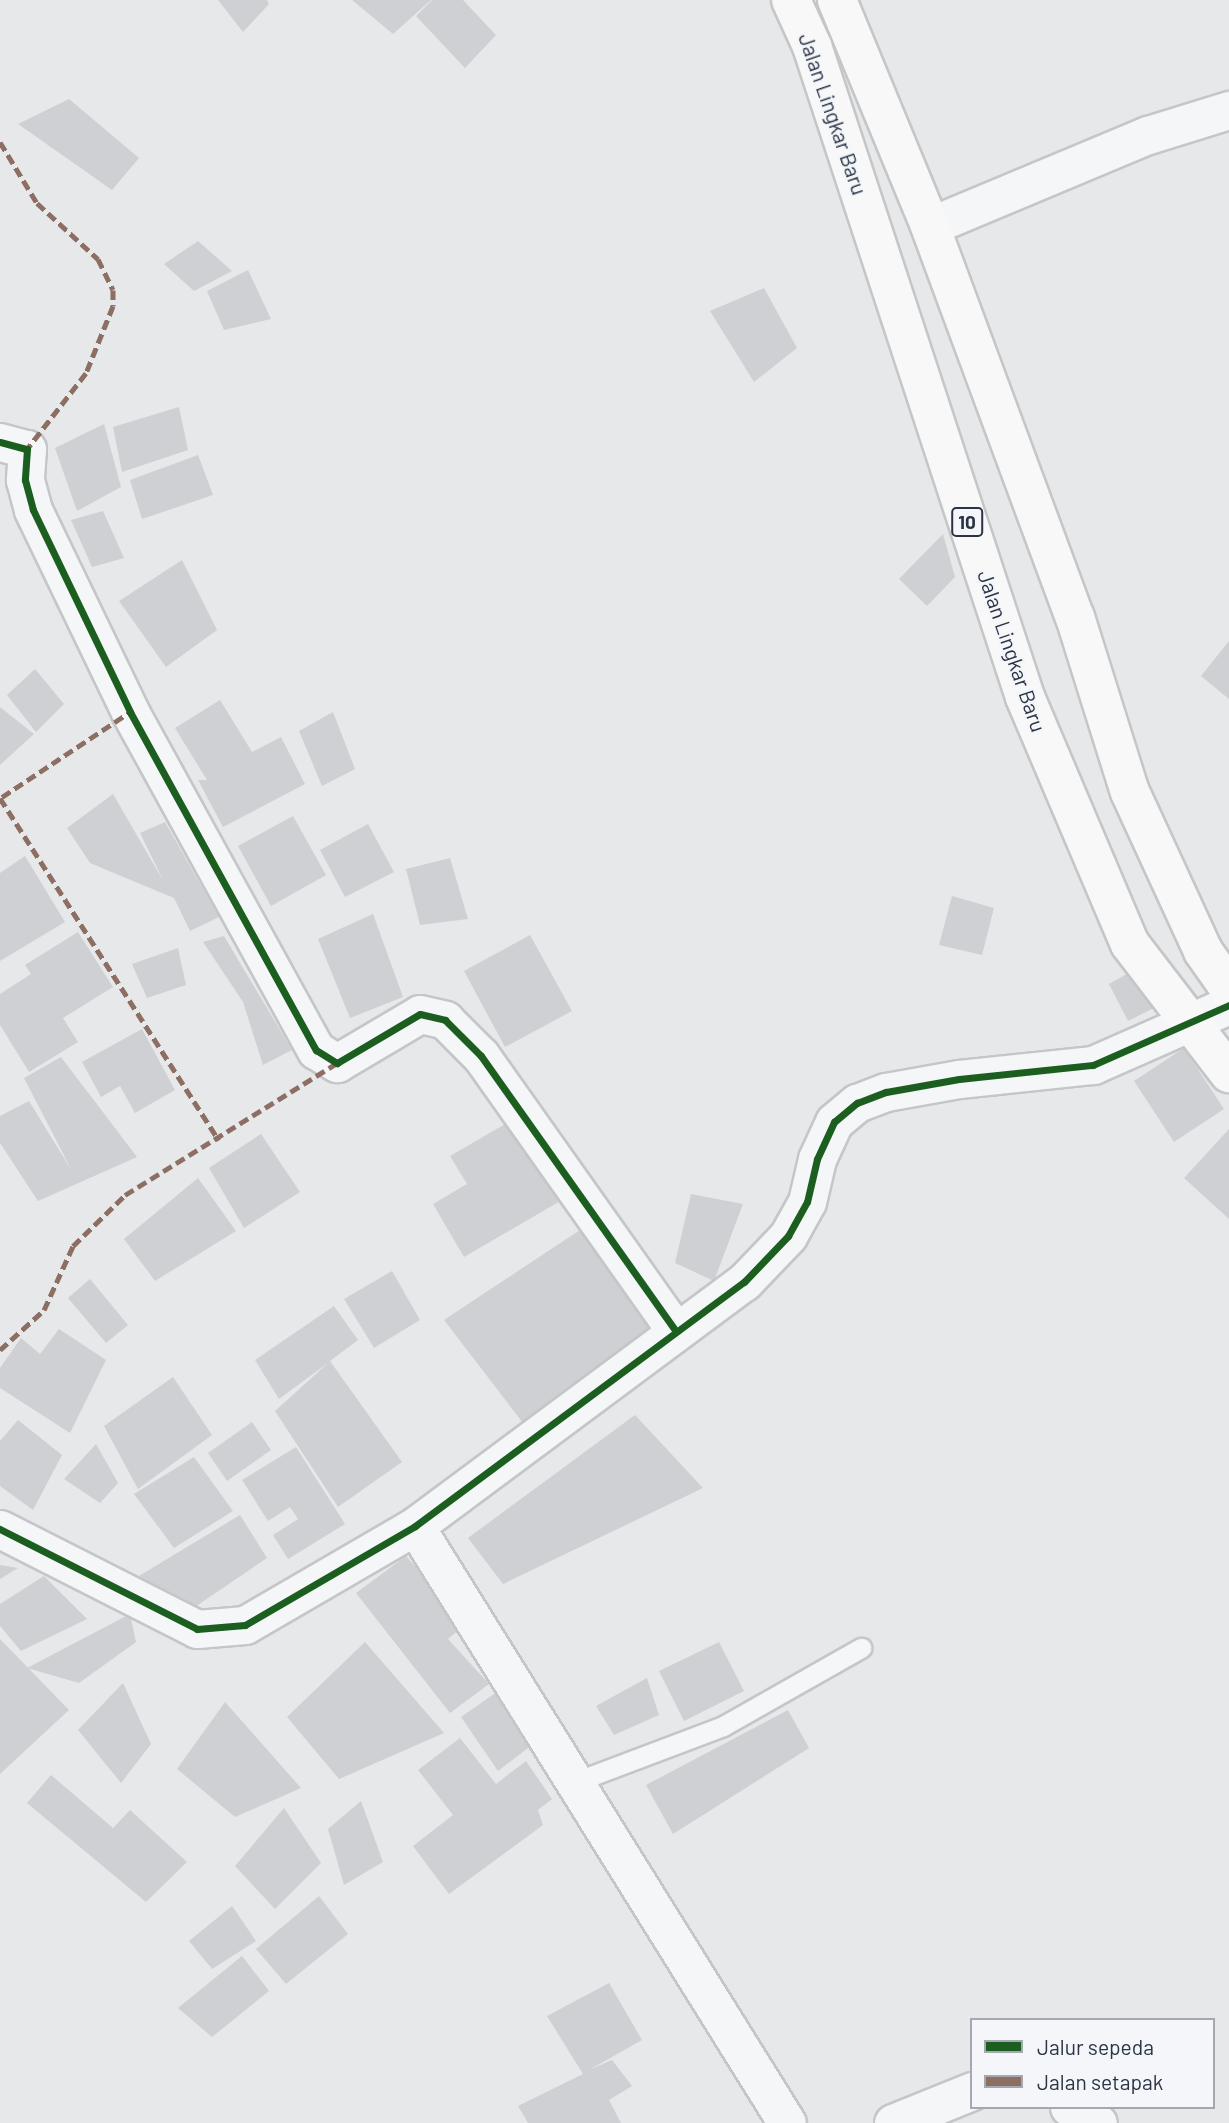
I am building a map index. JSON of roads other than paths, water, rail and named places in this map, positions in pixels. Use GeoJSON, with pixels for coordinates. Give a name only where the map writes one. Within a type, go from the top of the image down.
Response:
{"type":"FeatureCollection","features":[{"type":"Feature","properties":{"kind":"highway","name":"Jalan Lingkar Baru"},"geometry":{"type":"LineString","coordinates":[[791,0],[812,46],[1025,697],[1130,944],[1229,1073]]}},
{"type":"Feature","properties":{"kind":"highway","name":"Jalan Lingkar Baru"},"geometry":{"type":"LineString","coordinates":[[837,0],[930,226],[1075,617],[1129,792],[1198,940],[1229,988]]}},
{"type":"Feature","properties":{"kind":"street"},"geometry":{"type":"LineString","coordinates":[[930,226],[1148,135],[1229,110]]}},
{"type":"Feature","properties":{"kind":"street"},"geometry":{"type":"LineString","coordinates":[[0,442],[27,449],[25,481],[33,510],[130,712],[316,1050],[337,1063],[420,1014],[445,1020],[481,1056],[676,1331]]}},
{"type":"Feature","properties":{"kind":"street"},"geometry":{"type":"LineString","coordinates":[[0,1529],[210,1631],[245,1625],[415,1526],[744,1283],[788,1236],[807,1202],[817,1159],[834,1122],[857,1104],[887,1091],[959,1079],[1093,1065],[1229,1006]]}},
{"type":"Feature","properties":{"kind":"street"},"geometry":{"type":"LineString","coordinates":[[415,1526],[787,2123]]}},
{"type":"Feature","properties":{"kind":"street"},"geometry":{"type":"LineString","coordinates":[[893,2123],[970,2092]]}},
{"type":"Feature","properties":{"kind":"street"},"geometry":{"type":"LineString","coordinates":[[1073,2109],[1098,2123]]}},
{"type":"Feature","properties":{"kind":"lane"},"geometry":{"type":"LineString","coordinates":[[575,1783],[723,1726],[862,1648]]}}]}
